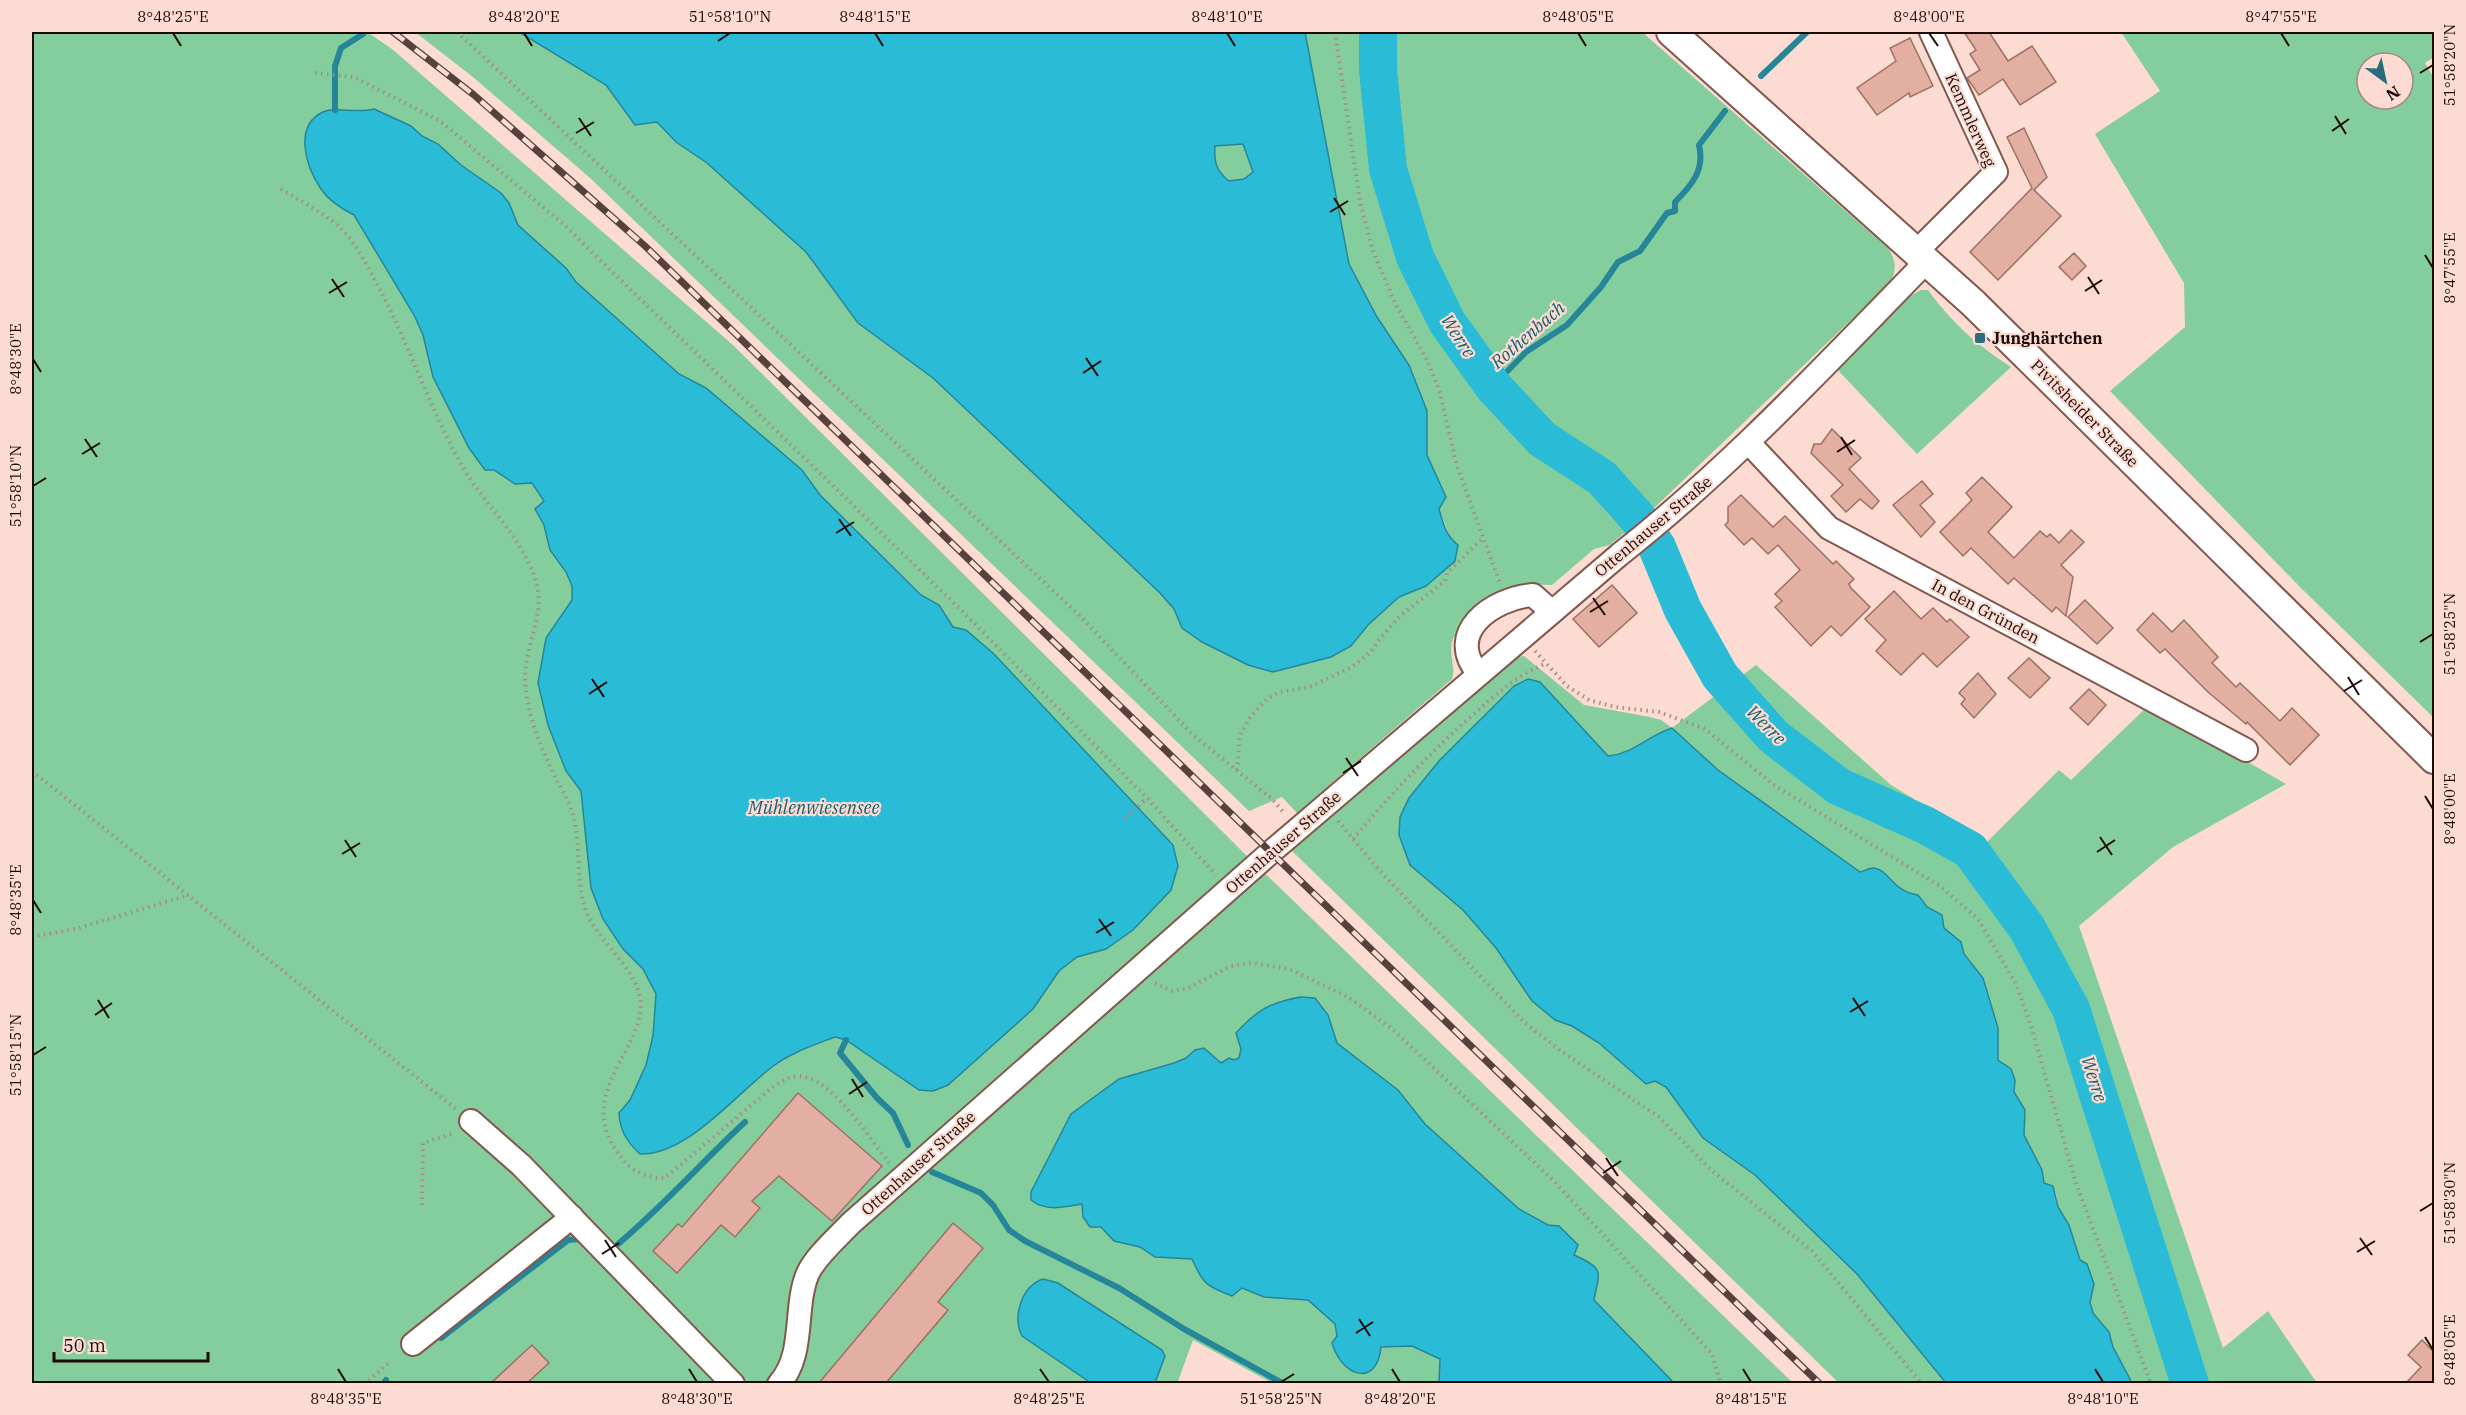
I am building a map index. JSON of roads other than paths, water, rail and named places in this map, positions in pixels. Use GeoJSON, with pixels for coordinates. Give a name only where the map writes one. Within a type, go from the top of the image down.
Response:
{"type":"FeatureCollection","features":[{"type":"Feature","properties":{"kind":"main road","name":"Pivitsheider Straße"},"geometry":{"type":"LineString","coordinates":[[1671,32],[1921,257],[2052,379],[2434,759]]}},
{"type":"Feature","properties":{"kind":"street","name":"Kemmlerweg"},"geometry":{"type":"LineString","coordinates":[[1921,257],[1996,172],[1931,32]]}},
{"type":"Feature","properties":{"kind":"street","name":"Ottenhauser Straße"},"geometry":{"type":"LineString","coordinates":[[779,1383],[786,1376],[795,1358],[800,1297],[809,1271],[850,1224],[1298,829],[1619,555],[1664,520],[1749,443],[1921,257]]}},
{"type":"Feature","properties":{"kind":"street","name":"In den Gründen"},"geometry":{"type":"LineString","coordinates":[[1749,443],[1828,528],[2246,750]]}},
{"type":"Feature","properties":{"kind":"street"},"geometry":{"type":"LineString","coordinates":[[1479,674],[1466,654],[1468,634],[1478,621],[1507,600],[1533,595],[1552,612]]}},
{"type":"Feature","properties":{"kind":"street"},"geometry":{"type":"LineString","coordinates":[[471,1121],[521,1166],[733,1383]]}},
{"type":"Feature","properties":{"kind":"street"},"geometry":{"type":"LineString","coordinates":[[413,1344],[572,1217]]}},
{"type":"Feature","properties":{"kind":"water"},"geometry":{"type":"Polygon","coordinates":[[[519,32],[1305,32],[1349,264],[1377,317],[1409,365],[1427,411],[1427,455],[1446,497],[1439,509],[1448,533],[1458,545],[1455,561],[1426,586],[1399,597],[1368,625],[1351,646],[1331,657],[1273,672],[1248,665],[1202,642],[1182,628],[1174,609],[1160,593],[933,378],[858,323],[806,252],[707,163],[676,142],[657,122],[635,125],[606,85],[519,32]],[[1243,144],[1215,146],[1217,166],[1221,174],[1229,181],[1244,179],[1253,172],[1243,144]]]}},
{"type":"Feature","properties":{"kind":"water","name":"Mühlenwiesensee"},"geometry":{"type":"Polygon","coordinates":[[[374,109],[411,126],[501,193],[509,203],[518,225],[566,268],[576,282],[679,374],[706,388],[802,470],[820,495],[921,595],[939,605],[953,627],[966,630],[994,654],[1173,845],[1178,866],[1171,890],[1133,930],[1106,949],[1077,957],[1059,971],[1033,1009],[948,1085],[933,1091],[919,1090],[846,1040],[835,1037],[779,1062],[711,1121],[676,1144],[658,1152],[640,1154],[625,1136],[619,1113],[630,1100],[646,1065],[653,1036],[656,994],[643,969],[623,949],[603,919],[591,888],[581,791],[566,771],[548,725],[538,683],[546,638],[572,600],[572,586],[566,572],[550,550],[544,525],[535,509],[544,501],[532,483],[515,484],[494,470],[485,470],[469,448],[433,377],[423,335],[414,315],[354,215],[328,197],[311,170],[305,148],[305,137],[314,118],[328,110],[374,109]]]}},
{"type":"Feature","properties":{"kind":"water"},"geometry":{"type":"Polygon","coordinates":[[[1528,679],[1540,682],[1608,756],[1625,752],[1672,728],[1718,770],[1860,872],[1874,868],[1884,872],[1902,889],[1918,895],[1927,907],[1942,915],[1944,928],[1961,942],[1964,954],[1983,978],[1998,1028],[1998,1060],[2011,1069],[2015,1080],[2014,1092],[2025,1110],[2024,1135],[2042,1170],[2044,1183],[2053,1186],[2058,1207],[2069,1225],[2080,1260],[2087,1264],[2094,1284],[2090,1302],[2093,1313],[2109,1332],[2113,1347],[2132,1383],[1946,1383],[1857,1274],[1755,1175],[1703,1138],[1666,1087],[1655,1081],[1646,1084],[1599,1043],[1572,1026],[1555,1020],[1532,1001],[1496,948],[1463,910],[1410,865],[1399,835],[1400,817],[1409,798],[1439,761],[1514,686],[1528,679]]]}},
{"type":"Feature","properties":{"kind":"water"},"geometry":{"type":"Polygon","coordinates":[[[1300,997],[1315,998],[1328,1015],[1337,1043],[1398,1090],[1425,1124],[1519,1209],[1548,1225],[1559,1226],[1578,1245],[1574,1255],[1591,1264],[1598,1272],[1594,1300],[1674,1383],[1439,1383],[1440,1359],[1412,1346],[1381,1347],[1378,1360],[1373,1368],[1366,1373],[1359,1373],[1343,1364],[1337,1355],[1332,1343],[1337,1336],[1335,1324],[1308,1300],[1264,1297],[1242,1288],[1232,1296],[1206,1283],[1192,1259],[1155,1257],[1140,1247],[1114,1241],[1101,1227],[1090,1227],[1083,1217],[1082,1204],[1049,1207],[1031,1200],[1031,1192],[1071,1114],[1119,1079],[1174,1063],[1186,1058],[1195,1050],[1204,1048],[1221,1063],[1229,1058],[1234,1060],[1239,1058],[1241,1049],[1236,1033],[1244,1025],[1264,1009],[1300,997]]]}},
{"type":"Feature","properties":{"kind":"water"},"geometry":{"type":"Polygon","coordinates":[[[1043,1279],[1058,1283],[1162,1350],[1165,1356],[1155,1383],[1091,1383],[1022,1336],[1018,1320],[1021,1303],[1029,1288],[1043,1279]]]}},
{"type":"Feature","properties":{"kind":"waterway","name":"Werre"},"geometry":{"type":"LineString","coordinates":[[1378,32],[1378,70],[1388,169],[1415,257],[1447,322],[1493,386],[1542,439],[1602,478],[1637,517],[1657,547],[1683,610],[1720,676],[1773,736],[1838,786],[1925,825],[1970,850],[2027,928],[2071,1009],[2190,1384]]}},
{"type":"Feature","properties":{"kind":"waterway","name":"Rothenbach"},"geometry":{"type":"LineString","coordinates":[[1761,76],[1807,32]]}},
{"type":"Feature","properties":{"kind":"waterway"},"geometry":{"type":"LineString","coordinates":[[335,110],[335,66],[341,48],[363,34]]}},
{"type":"Feature","properties":{"kind":"waterway","name":"Rothenbach"},"geometry":{"type":"LineString","coordinates":[[1493,386],[1526,352],[1567,325],[1601,287],[1618,262],[1640,251],[1667,213],[1675,211],[1675,202],[1692,183],[1699,170],[1699,145],[1725,111]]}},
{"type":"Feature","properties":{"kind":"waterway"},"geometry":{"type":"LineString","coordinates":[[846,1040],[840,1053],[877,1098],[893,1113],[908,1145]]}},
{"type":"Feature","properties":{"kind":"waterway"},"geometry":{"type":"LineString","coordinates":[[618,1244],[651,1215],[745,1122]]}},
{"type":"Feature","properties":{"kind":"waterway"},"geometry":{"type":"LineString","coordinates":[[932,1172],[981,1193],[993,1205],[1009,1230],[1025,1241],[1119,1288],[1184,1329],[1284,1384]]}},
{"type":"Feature","properties":{"kind":"waterway"},"geometry":{"type":"LineString","coordinates":[[441,1338],[568,1240],[580,1239],[582,1242]]}},
{"type":"Feature","properties":{"kind":"waterway"},"geometry":{"type":"LineString","coordinates":[[383,1384],[386,1380]]}},
{"type":"Feature","properties":{"kind":"railway"},"geometry":{"type":"LineString","coordinates":[[393,32],[474,95],[645,246],[1820,1384]]}},
{"type":"Feature","properties":{"kind":"place","name":"Junghärtchen"},"geometry":{"type":"Point","coordinates":[1980,338]}}]}
